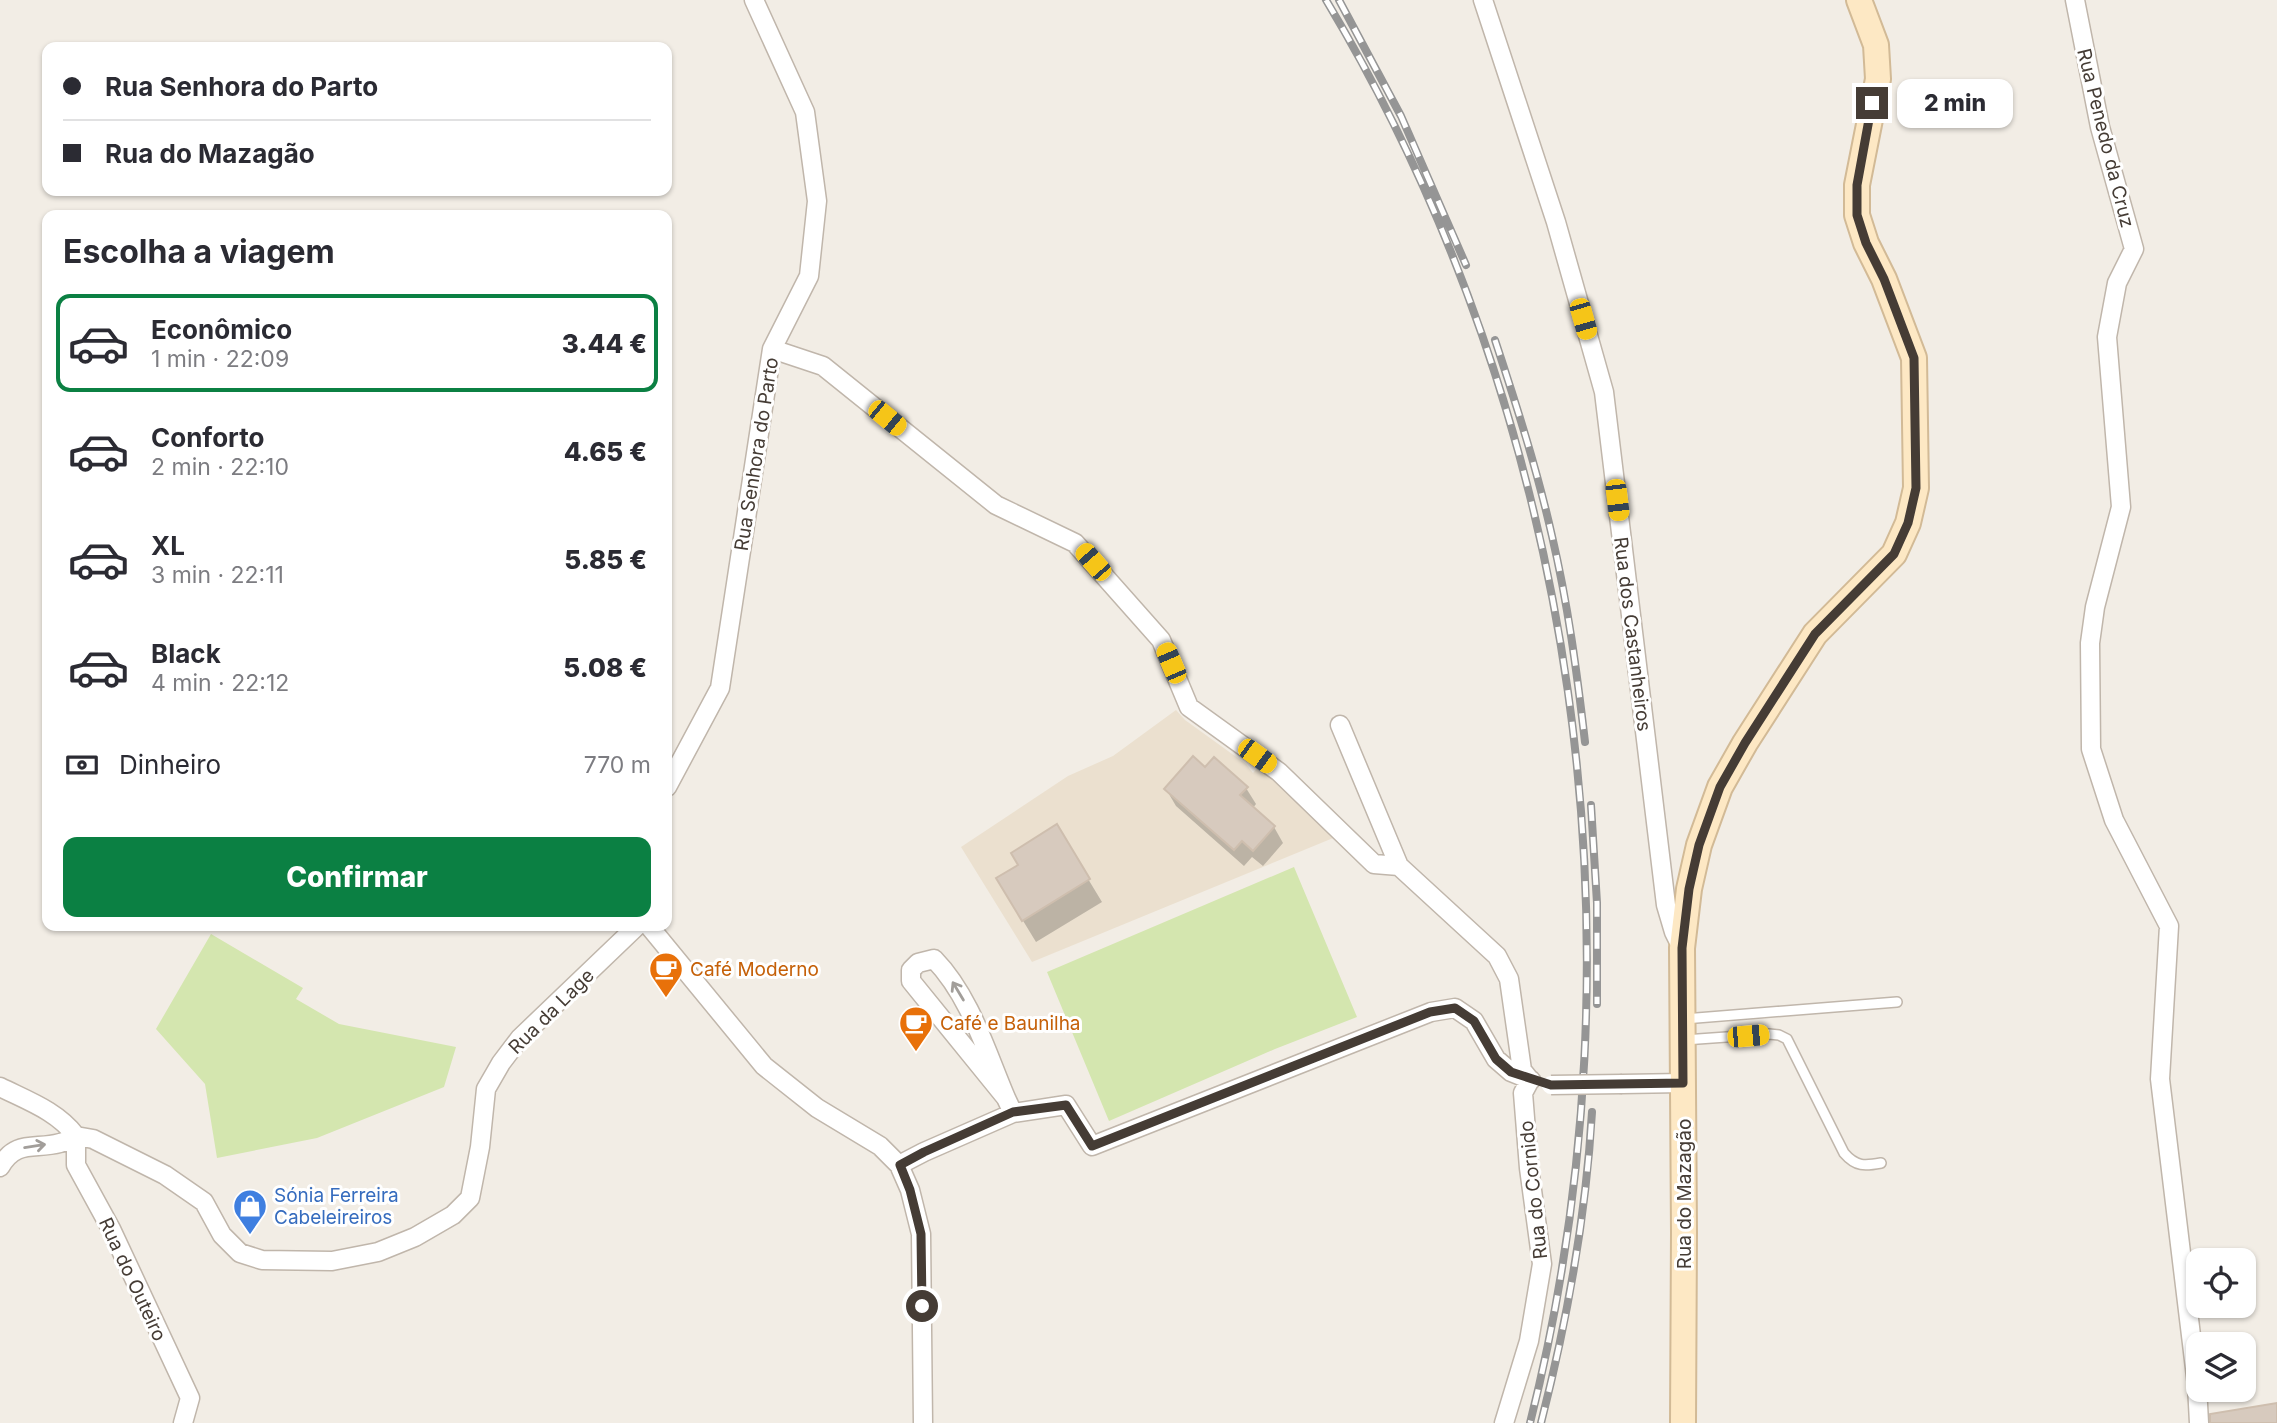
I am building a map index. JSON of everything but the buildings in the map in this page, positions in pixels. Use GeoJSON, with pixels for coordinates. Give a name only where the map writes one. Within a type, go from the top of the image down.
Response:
{"type":"FeatureCollection","features":[{"type":"Feature","properties":{"kind":"street","name":"Rua Senhora do Parto"},"geometry":{"type":"LineString","coordinates":[[672,779],[720,688],[772,349],[809,276],[817,201],[805,112],[754,0]]}},
{"type":"Feature","properties":{"kind":"street","name":"Rua dos Castanheiros"},"geometry":{"type":"LineString","coordinates":[[1482,0],[1556,222],[1604,392],[1667,905],[1674,932],[1682,948]]}},
{"type":"Feature","properties":{"kind":"street","name":"Rua do Mazagão"},"geometry":{"type":"LineString","coordinates":[[1683,1423],[1682,948],[1689,889],[1699,845],[1720,787],[1815,634],[1894,554],[1908,523],[1916,488],[1914,358],[1857,215],[1857,185],[1878,79],[1876,45],[1859,0]]}},
{"type":"Feature","properties":{"kind":"street","name":"Rua Penedo da Cruz"},"geometry":{"type":"LineString","coordinates":[[2075,0],[2100,127],[2134,249],[2117,283],[2107,337],[2121,507],[2095,607],[2090,643],[2091,749],[2114,820],[2169,926],[2160,1079],[2197,1385],[2199,1423]]}},
{"type":"Feature","properties":{"kind":"street","name":"Rua do Cornido"},"geometry":{"type":"LineString","coordinates":[[772,349],[822,366],[996,505],[1076,543],[1161,640],[1189,707],[1279,772],[1374,864],[1399,866],[1497,956],[1509,979],[1522,1070],[1530,1080],[1523,1093],[1529,1168],[1542,1264],[1529,1341],[1504,1423]]}},
{"type":"Feature","properties":{"kind":"street"},"geometry":{"type":"LineString","coordinates":[[1340,725],[1399,866]]}},
{"type":"Feature","properties":{"kind":"street","name":"Rua da Lage"},"geometry":{"type":"LineString","coordinates":[[76,1136],[93,1139],[165,1175],[204,1202],[222,1235],[240,1253],[262,1260],[332,1261],[378,1252],[415,1237],[453,1215],[470,1198],[480,1147],[486,1089],[501,1063],[520,1038],[632,931]]}},
{"type":"Feature","properties":{"kind":"street"},"geometry":{"type":"LineString","coordinates":[[653,931],[764,1066],[817,1108],[880,1146],[900,1165],[910,1190],[921,1234],[923,1423]]}},
{"type":"Feature","properties":{"kind":"street"},"geometry":{"type":"LineString","coordinates":[[934,959],[962,996],[1009,1105],[911,981],[911,970],[918,963],[934,959]]}},
{"type":"Feature","properties":{"kind":"street"},"geometry":{"type":"LineString","coordinates":[[900,1165],[1009,1105],[1066,1105],[1092,1146],[1430,1012],[1455,1008],[1474,1021],[1496,1059],[1511,1072],[1530,1080],[1551,1085],[1683,1083]]}},
{"type":"Feature","properties":{"kind":"street"},"geometry":{"type":"LineString","coordinates":[[0,1087],[50,1111],[66,1122],[76,1136],[61,1143],[30,1145],[6,1157],[0,1167]]}},
{"type":"Feature","properties":{"kind":"street","name":"Rua do Outeiro"},"geometry":{"type":"LineString","coordinates":[[76,1136],[76,1165],[111,1229],[190,1398],[183,1423]]}},
{"type":"Feature","properties":{"kind":"lane"},"geometry":{"type":"LineString","coordinates":[[1683,1030],[1897,1002]]}},
{"type":"Feature","properties":{"kind":"lane"},"geometry":{"type":"LineString","coordinates":[[1683,1030],[1779,1035],[1791,1045],[1844,1153],[1858,1165],[1881,1163]]}},
{"type":"Feature","properties":{"kind":"shaded area"},"geometry":{"type":"Polygon","coordinates":[[[1176,710],[1185,720],[1246,764],[1253,773],[1260,765],[1338,836],[1032,962],[961,847],[1068,776],[1113,756],[1176,710]]]}},
{"type":"Feature","properties":{"kind":"green space"},"geometry":{"type":"Polygon","coordinates":[[[1294,867],[1357,1017],[1275,1049],[1109,1121],[1047,972],[1294,867]]]}},
{"type":"Feature","properties":{"kind":"green space"},"geometry":{"type":"Polygon","coordinates":[[[211,934],[303,988],[296,999],[339,1024],[456,1047],[444,1087],[317,1138],[217,1158],[205,1084],[156,1029],[211,934]]]}},
{"type":"Feature","properties":{"kind":"railway"},"geometry":{"type":"LineString","coordinates":[[1326,0],[1412,163],[1481,333],[1533,510],[1568,691],[1585,875],[1584,1059],[1566,1242],[1530,1423]]}},
{"type":"Feature","properties":{"kind":"railway"},"geometry":{"type":"LineString","coordinates":[[1339,0],[1401,116],[1466,265]]}},
{"type":"Feature","properties":{"kind":"railway"},"geometry":{"type":"LineString","coordinates":[[1495,340],[1533,461],[1552,536],[1572,639],[1585,742]]}},
{"type":"Feature","properties":{"kind":"railway"},"geometry":{"type":"LineString","coordinates":[[1591,805],[1597,903],[1597,1004]]}},
{"type":"Feature","properties":{"kind":"railway"},"geometry":{"type":"LineString","coordinates":[[1541,1423],[1574,1269],[1592,1112]]}},
{"type":"Feature","properties":{"kind":"place","name":"Café Moderno"},"geometry":{"type":"Point","coordinates":[666,999]}},
{"type":"Feature","properties":{"kind":"place","name":"Café e Baunilha"},"geometry":{"type":"Point","coordinates":[916,1053]}},
{"type":"Feature","properties":{"kind":"place","name":"Sónia Ferreira Cabeleireiros"},"geometry":{"type":"Point","coordinates":[250,1236]}},
{"type":"Feature","properties":{"kind":"route"},"geometry":{"type":"LineString","coordinates":[[922,1306],[921,1234],[910,1190],[900,1165],[1013,1112],[1066,1105],[1092,1146],[1430,1012],[1455,1008],[1474,1021],[1496,1059],[1511,1072],[1530,1080],[1551,1085],[1683,1083],[1682,948],[1689,889],[1699,845],[1720,787],[1782,683],[1815,634],[1894,554],[1908,523],[1916,488],[1914,358],[1857,215],[1857,185],[1872,103]]}}]}
